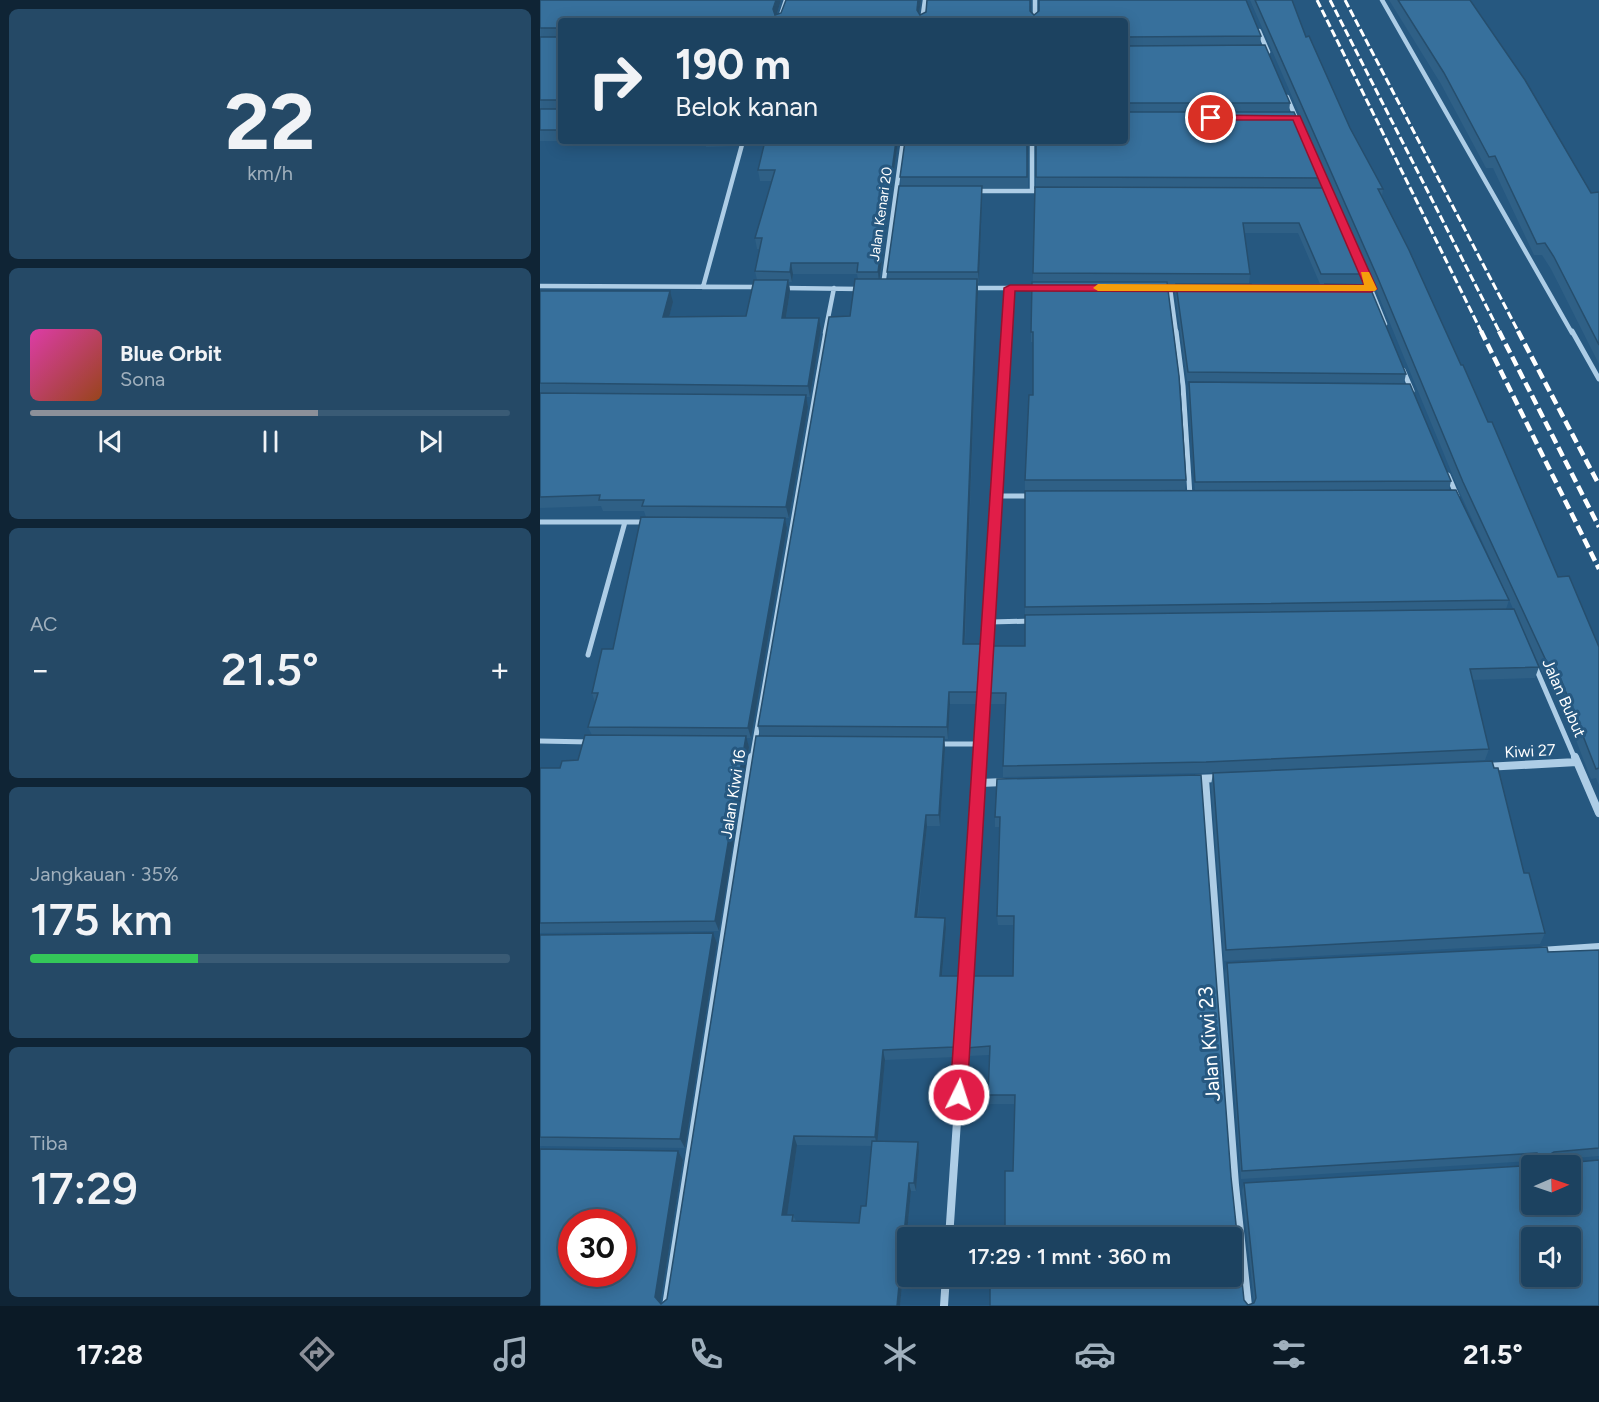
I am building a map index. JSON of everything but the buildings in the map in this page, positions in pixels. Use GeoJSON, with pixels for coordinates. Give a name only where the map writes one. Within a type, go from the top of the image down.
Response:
{"type":"FeatureCollection","features":[{"type":"Feature","properties":{"kind":"street"},"geometry":{"type":"LineString","coordinates":[[780,18],[786,0]]}},
{"type":"Feature","properties":{"kind":"street"},"geometry":{"type":"LineString","coordinates":[[923,18],[926,0]]}},
{"type":"Feature","properties":{"kind":"street"},"geometry":{"type":"LineString","coordinates":[[1035,0],[1035,18]]}},
{"type":"Feature","properties":{"kind":"street"},"geometry":{"type":"LineString","coordinates":[[1382,0],[1599,380]]}},
{"type":"Feature","properties":{"kind":"street"},"geometry":{"type":"LineString","coordinates":[[1254,20],[1272,61]]}},
{"type":"Feature","properties":{"kind":"street"},"geometry":{"type":"LineString","coordinates":[[1256,51],[1268,51]]}},
{"type":"Feature","properties":{"kind":"street"},"geometry":{"type":"LineString","coordinates":[[1284,89],[1301,128]]}},
{"type":"Feature","properties":{"kind":"street"},"geometry":{"type":"LineString","coordinates":[[1285,118],[1296,118]]}},
{"type":"Feature","properties":{"kind":"street"},"geometry":{"type":"LineString","coordinates":[[703,287],[742,144]]}},
{"type":"Feature","properties":{"kind":"street","name":"Jalan Kenari 20"},"geometry":{"type":"LineString","coordinates":[[883,289],[903,144]]}},
{"type":"Feature","properties":{"kind":"street"},"geometry":{"type":"LineString","coordinates":[[1032,144],[1032,191]]}},
{"type":"Feature","properties":{"kind":"street"},"geometry":{"type":"LineString","coordinates":[[1320,172],[1334,204]]}},
{"type":"Feature","properties":{"kind":"street"},"geometry":{"type":"LineString","coordinates":[[964,191],[1044,191]]}},
{"type":"Feature","properties":{"kind":"street"},"geometry":{"type":"LineString","coordinates":[[896,192],[907,192]]}},
{"type":"Feature","properties":{"kind":"street"},"geometry":{"type":"LineString","coordinates":[[1317,193],[1329,193]]}},
{"type":"Feature","properties":{"kind":"street"},"geometry":{"type":"LineString","coordinates":[[1357,257],[1389,333]]}},
{"type":"Feature","properties":{"kind":"street"},"geometry":{"type":"LineString","coordinates":[[540,286],[763,287]]}},
{"type":"Feature","properties":{"kind":"street"},"geometry":{"type":"LineString","coordinates":[[775,288],[864,289]]}},
{"type":"Feature","properties":{"kind":"street","name":"Jalan Kiwi 16"},"geometry":{"type":"LineString","coordinates":[[666,1306],[687,1154],[754,744],[812,402],[834,288]]}},
{"type":"Feature","properties":{"kind":"street"},"geometry":{"type":"LineString","coordinates":[[964,288],[1051,288]]}},
{"type":"Feature","properties":{"kind":"street"},"geometry":{"type":"LineString","coordinates":[[950,1227],[1010,288]]}},
{"type":"Feature","properties":{"kind":"street"},"geometry":{"type":"LineString","coordinates":[[1159,288],[1182,288]]}},
{"type":"Feature","properties":{"kind":"street"},"geometry":{"type":"LineString","coordinates":[[1170,288],[1183,386],[1190,496]]}},
{"type":"Feature","properties":{"kind":"street"},"geometry":{"type":"LineString","coordinates":[[1238,288],[1338,289]]}},
{"type":"Feature","properties":{"kind":"street"},"geometry":{"type":"LineString","coordinates":[[873,289],[894,289]]}},
{"type":"Feature","properties":{"kind":"street"},"geometry":{"type":"LineString","coordinates":[[1360,289],[1371,289]]}},
{"type":"Feature","properties":{"kind":"street"},"geometry":{"type":"LineString","coordinates":[[1402,366],[1415,399]]}},
{"type":"Feature","properties":{"kind":"street"},"geometry":{"type":"LineString","coordinates":[[1183,386],[1195,386]]}},
{"type":"Feature","properties":{"kind":"street"},"geometry":{"type":"LineString","coordinates":[[1398,388],[1410,388]]}},
{"type":"Feature","properties":{"kind":"street"},"geometry":{"type":"LineString","coordinates":[[800,402],[812,402]]}},
{"type":"Feature","properties":{"kind":"street"},"geometry":{"type":"LineString","coordinates":[[1443,463],[1461,505]]}},
{"type":"Feature","properties":{"kind":"street"},"geometry":{"type":"LineString","coordinates":[[1445,495],[1456,495]]}},
{"type":"Feature","properties":{"kind":"street"},"geometry":{"type":"LineString","coordinates":[[997,496],[1042,496]]}},
{"type":"Feature","properties":{"kind":"street"},"geometry":{"type":"LineString","coordinates":[[1179,496],[1202,496]]}},
{"type":"Feature","properties":{"kind":"street"},"geometry":{"type":"LineString","coordinates":[[540,522],[649,522]]}},
{"type":"Feature","properties":{"kind":"street"},"geometry":{"type":"LineString","coordinates":[[588,655],[626,522]]}},
{"type":"Feature","properties":{"kind":"street"},"geometry":{"type":"LineString","coordinates":[[780,523],[792,523]]}},
{"type":"Feature","properties":{"kind":"street"},"geometry":{"type":"LineString","coordinates":[[990,622],[1037,621]]}},
{"type":"Feature","properties":{"kind":"street","name":"Jalan Bubut"},"geometry":{"type":"LineString","coordinates":[[1531,657],[1599,813]]}},
{"type":"Feature","properties":{"kind":"street"},"geometry":{"type":"LineString","coordinates":[[540,741],[600,742]]}},
{"type":"Feature","properties":{"kind":"street"},"geometry":{"type":"LineString","coordinates":[[743,744],[766,744]]}},
{"type":"Feature","properties":{"kind":"street"},"geometry":{"type":"LineString","coordinates":[[934,744],[982,744]]}},
{"type":"Feature","properties":{"kind":"street","name":"Kiwi 27"},"geometry":{"type":"LineString","coordinates":[[1481,767],[1577,762]]}},
{"type":"Feature","properties":{"kind":"street","name":"Jalan Kiwi 23"},"geometry":{"type":"LineString","coordinates":[[1205,778],[1235,1185],[1248,1306]]}},
{"type":"Feature","properties":{"kind":"street"},"geometry":{"type":"LineString","coordinates":[[1181,779],[1228,778]]}},
{"type":"Feature","properties":{"kind":"street"},"geometry":{"type":"LineString","coordinates":[[980,783],[1016,782]]}},
{"type":"Feature","properties":{"kind":"street"},"geometry":{"type":"LineString","coordinates":[[711,937],[723,937]]}},
{"type":"Feature","properties":{"kind":"street"},"geometry":{"type":"LineString","coordinates":[[1530,951],[1599,947]]}},
{"type":"Feature","properties":{"kind":"street"},"geometry":{"type":"LineString","coordinates":[[1220,967],[1231,967]]}},
{"type":"Feature","properties":{"kind":"street"},"geometry":{"type":"LineString","coordinates":[[675,1154],[687,1154]]}},
{"type":"Feature","properties":{"kind":"street"},"geometry":{"type":"LineString","coordinates":[[1235,1185],[1247,1184]]}},
{"type":"Feature","properties":{"kind":"street"},"geometry":{"type":"LineString","coordinates":[[944,1306],[945,1287]]}},
{"type":"Feature","properties":{"kind":"railway"},"geometry":{"type":"LineString","coordinates":[[1317,0],[1482,333]]}},
{"type":"Feature","properties":{"kind":"railway"},"geometry":{"type":"LineString","coordinates":[[1330,0],[1500,333]]}},
{"type":"Feature","properties":{"kind":"railway"},"geometry":{"type":"LineString","coordinates":[[1345,0],[1519,333]]}},
{"type":"Feature","properties":{"kind":"railway"},"geometry":{"type":"LineString","coordinates":[[1481,331],[1599,569]]}},
{"type":"Feature","properties":{"kind":"railway"},"geometry":{"type":"LineString","coordinates":[[1499,331],[1599,527]]}},
{"type":"Feature","properties":{"kind":"railway"},"geometry":{"type":"LineString","coordinates":[[1518,331],[1599,485]]}},
{"type":"Feature","properties":{"kind":"slow traffic"},"geometry":{"type":"LineString","coordinates":[[1098,288],[1371,289],[1365,274]]}},
{"type":"Feature","properties":{"kind":"route"},"geometry":{"type":"LineString","coordinates":[[959,1095],[1010,288],[1371,289],[1296,118],[1211,118]]}}]}
